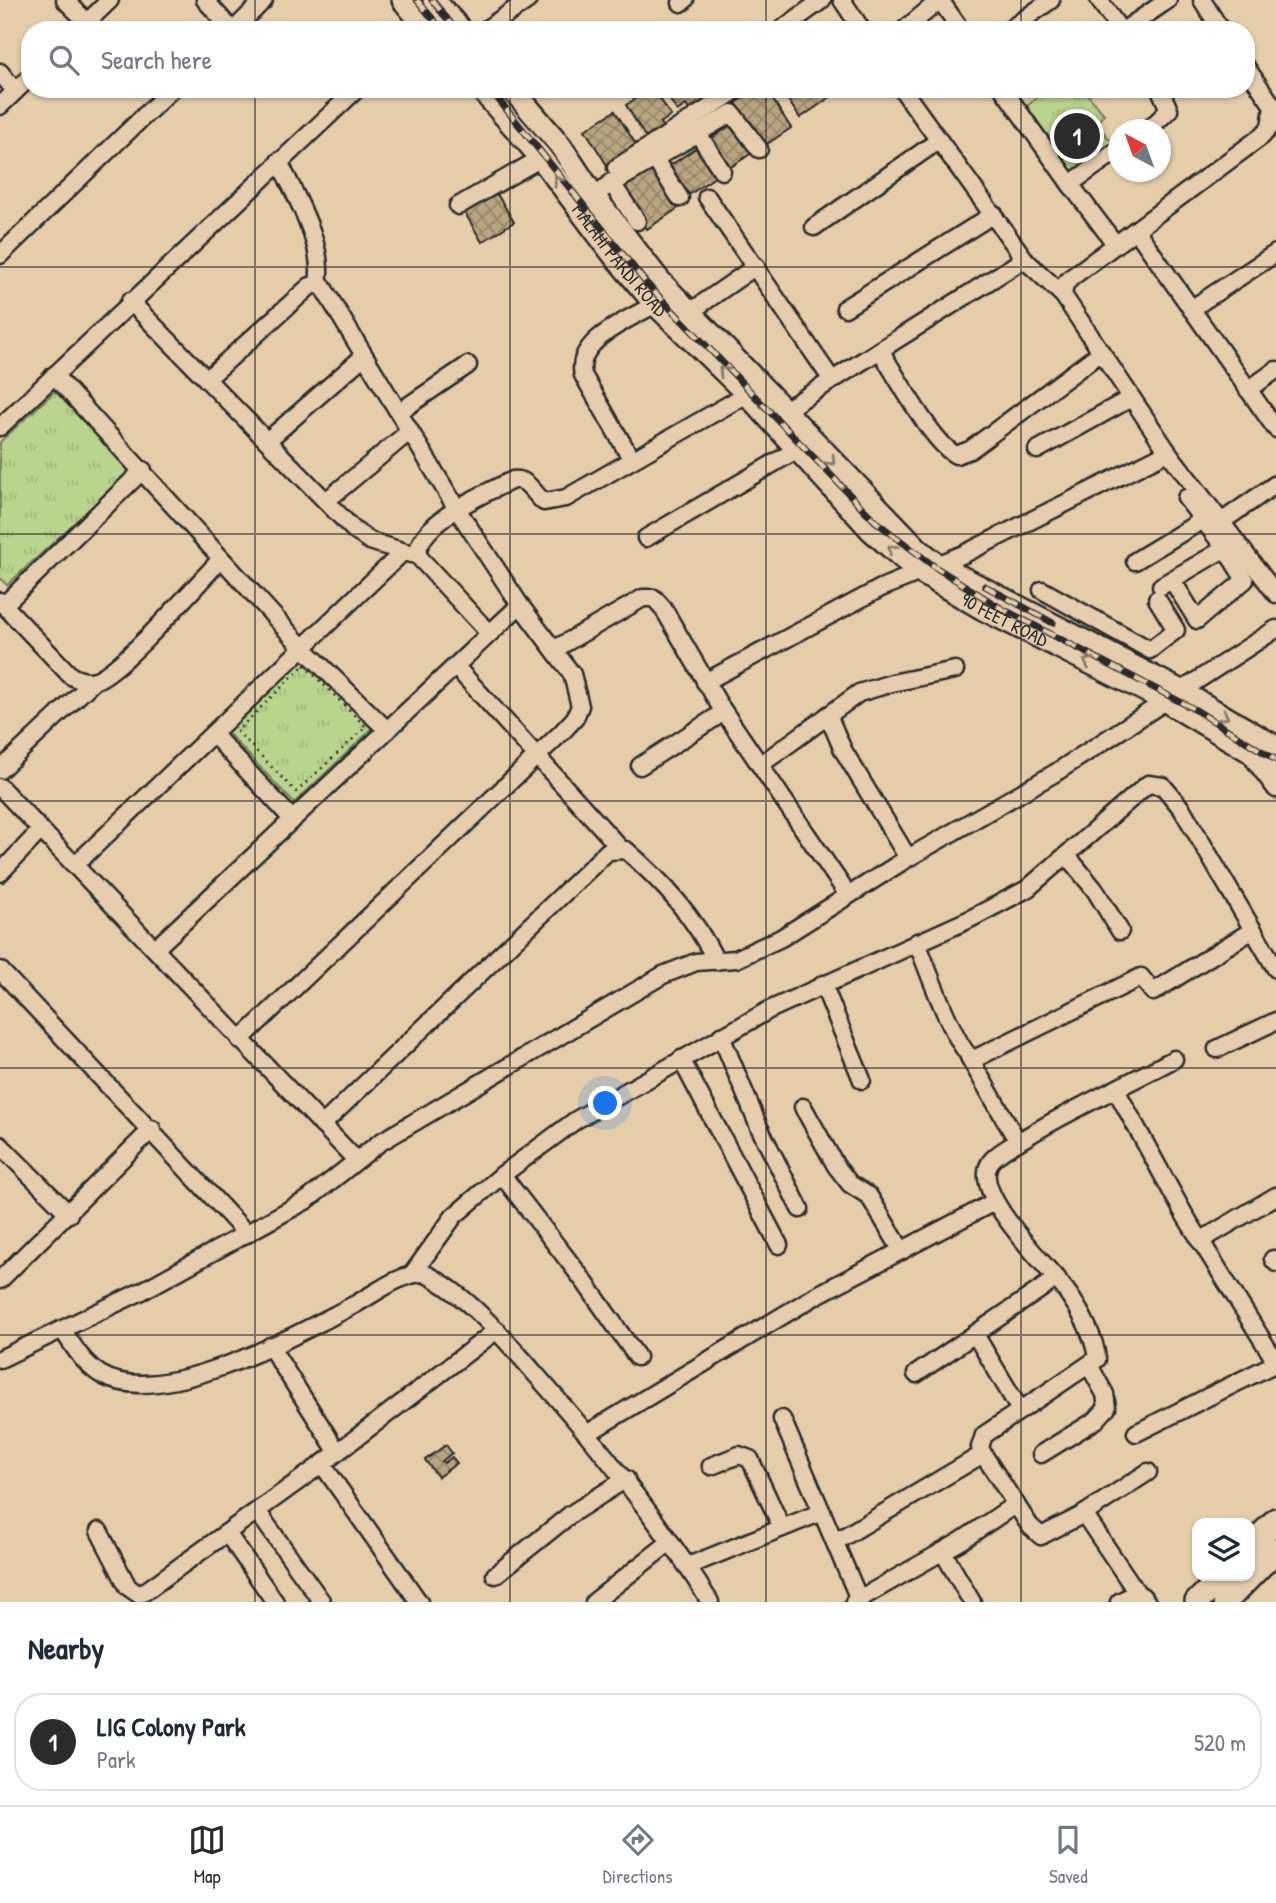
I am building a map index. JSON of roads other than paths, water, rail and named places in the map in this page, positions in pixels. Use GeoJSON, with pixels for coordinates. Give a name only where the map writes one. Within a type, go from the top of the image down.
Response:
{"type":"FeatureCollection","features":[{"type":"Feature","properties":{"kind":"highway"},"geometry":{"type":"LineString","coordinates":[[1255,1542],[1276,1520]]}},
{"type":"Feature","properties":{"kind":"highway"},"geometry":{"type":"LineString","coordinates":[[1225,1602],[1276,1550]]}},
{"type":"Feature","properties":{"kind":"highway"},"geometry":{"type":"LineString","coordinates":[[1198,1602],[1218,1581]]}},
{"type":"Feature","properties":{"kind":"main road"},"geometry":{"type":"LineString","coordinates":[[403,0],[419,21]]}},
{"type":"Feature","properties":{"kind":"main road"},"geometry":{"type":"LineString","coordinates":[[439,5],[453,21]]}},
{"type":"Feature","properties":{"kind":"main road","name":"MALAHI PAKDI ROAD"},"geometry":{"type":"LineString","coordinates":[[489,98],[541,158],[655,304],[703,338],[778,415]]}},
{"type":"Feature","properties":{"kind":"main road","name":"MALAHI PAKDI ROAD"},"geometry":{"type":"LineString","coordinates":[[520,98],[560,145],[590,191],[659,280],[690,312],[703,338],[747,394],[778,415]]}},
{"type":"Feature","properties":{"kind":"main road","name":"90 FEET ROAD"},"geometry":{"type":"LineString","coordinates":[[778,415],[798,449],[871,530],[983,609],[1171,695],[1276,747]]}},
{"type":"Feature","properties":{"kind":"main road","name":"90 FEET ROAD"},"geometry":{"type":"LineString","coordinates":[[778,415],[885,517],[929,569],[1070,634],[1137,669],[1248,752],[1276,767]]}},
{"type":"Feature","properties":{"kind":"street"},"geometry":{"type":"LineString","coordinates":[[65,0],[80,21]]}},
{"type":"Feature","properties":{"kind":"street"},"geometry":{"type":"LineString","coordinates":[[88,21],[110,0]]}},
{"type":"Feature","properties":{"kind":"street"},"geometry":{"type":"LineString","coordinates":[[205,0],[225,21]]}},
{"type":"Feature","properties":{"kind":"street"},"geometry":{"type":"LineString","coordinates":[[242,21],[264,0]]}},
{"type":"Feature","properties":{"kind":"street"},"geometry":{"type":"LineString","coordinates":[[498,21],[528,0]]}},
{"type":"Feature","properties":{"kind":"street"},"geometry":{"type":"LineString","coordinates":[[793,21],[822,0]]}},
{"type":"Feature","properties":{"kind":"street"},"geometry":{"type":"LineString","coordinates":[[842,0],[856,21]]}},
{"type":"Feature","properties":{"kind":"street"},"geometry":{"type":"LineString","coordinates":[[915,21],[940,0],[955,21]]}},
{"type":"Feature","properties":{"kind":"street"},"geometry":{"type":"LineString","coordinates":[[1022,21],[1051,0]]}},
{"type":"Feature","properties":{"kind":"street"},"geometry":{"type":"LineString","coordinates":[[1099,0],[1115,21]]}},
{"type":"Feature","properties":{"kind":"street"},"geometry":{"type":"LineString","coordinates":[[1136,21],[1168,0]]}},
{"type":"Feature","properties":{"kind":"street"},"geometry":{"type":"LineString","coordinates":[[1202,0],[1215,21]]}},
{"type":"Feature","properties":{"kind":"street"},"geometry":{"type":"LineString","coordinates":[[430,21],[439,5]]}},
{"type":"Feature","properties":{"kind":"street"},"geometry":{"type":"LineString","coordinates":[[0,72],[15,91]]}},
{"type":"Feature","properties":{"kind":"street"},"geometry":{"type":"LineString","coordinates":[[1063,295],[1065,284],[1072,277],[1262,136],[1273,125],[1273,106],[1255,80]]}},
{"type":"Feature","properties":{"kind":"street"},"geometry":{"type":"LineString","coordinates":[[0,106],[21,85]]}},
{"type":"Feature","properties":{"kind":"street"},"geometry":{"type":"LineString","coordinates":[[0,255],[163,98]]}},
{"type":"Feature","properties":{"kind":"street"},"geometry":{"type":"LineString","coordinates":[[0,427],[346,98]]}},
{"type":"Feature","properties":{"kind":"street"},"geometry":{"type":"LineString","coordinates":[[590,191],[725,98]]}},
{"type":"Feature","properties":{"kind":"street"},"geometry":{"type":"LineString","coordinates":[[908,98],[1026,261],[1063,295],[1231,545],[1276,594]]}},
{"type":"Feature","properties":{"kind":"street"},"geometry":{"type":"LineString","coordinates":[[1009,98],[1115,245]]}},
{"type":"Feature","properties":{"kind":"street"},"geometry":{"type":"LineString","coordinates":[[1160,119],[1169,110],[1164,98]]}},
{"type":"Feature","properties":{"kind":"street"},"geometry":{"type":"LineString","coordinates":[[590,191],[699,135],[733,113],[759,149]]}},
{"type":"Feature","properties":{"kind":"street"},"geometry":{"type":"LineString","coordinates":[[699,135],[722,171]]}},
{"type":"Feature","properties":{"kind":"street"},"geometry":{"type":"LineString","coordinates":[[814,227],[938,141]]}},
{"type":"Feature","properties":{"kind":"street"},"geometry":{"type":"LineString","coordinates":[[1070,184],[1108,157]]}},
{"type":"Feature","properties":{"kind":"street"},"geometry":{"type":"LineString","coordinates":[[458,206],[541,158]]}},
{"type":"Feature","properties":{"kind":"street"},"geometry":{"type":"LineString","coordinates":[[654,158],[680,198]]}},
{"type":"Feature","properties":{"kind":"street"},"geometry":{"type":"LineString","coordinates":[[240,1041],[537,756],[575,718],[580,706],[572,674],[520,606],[457,509],[332,300],[318,283],[320,271],[315,250],[279,161]]}},
{"type":"Feature","properties":{"kind":"street"},"geometry":{"type":"LineString","coordinates":[[611,182],[637,221]]}},
{"type":"Feature","properties":{"kind":"street"},"geometry":{"type":"LineString","coordinates":[[707,197],[832,380]]}},
{"type":"Feature","properties":{"kind":"street"},"geometry":{"type":"LineString","coordinates":[[845,308],[994,214]]}},
{"type":"Feature","properties":{"kind":"street"},"geometry":{"type":"LineString","coordinates":[[1136,230],[1276,429]]}},
{"type":"Feature","properties":{"kind":"street"},"geometry":{"type":"LineString","coordinates":[[1191,309],[1276,253]]}},
{"type":"Feature","properties":{"kind":"street"},"geometry":{"type":"LineString","coordinates":[[778,415],[1010,266],[1026,261]]}},
{"type":"Feature","properties":{"kind":"street"},"geometry":{"type":"LineString","coordinates":[[690,312],[756,266]]}},
{"type":"Feature","properties":{"kind":"street"},"geometry":{"type":"LineString","coordinates":[[208,378],[310,286],[318,283]]}},
{"type":"Feature","properties":{"kind":"street"},"geometry":{"type":"LineString","coordinates":[[130,301],[326,501],[370,541],[410,554],[489,633]]}},
{"type":"Feature","properties":{"kind":"street"},"geometry":{"type":"LineString","coordinates":[[632,460],[580,366],[587,348],[655,304]]}},
{"type":"Feature","properties":{"kind":"street"},"geometry":{"type":"LineString","coordinates":[[880,350],[943,445],[956,455],[970,450],[1100,353]]}},
{"type":"Feature","properties":{"kind":"street"},"geometry":{"type":"LineString","coordinates":[[268,440],[364,356]]}},
{"type":"Feature","properties":{"kind":"street"},"geometry":{"type":"LineString","coordinates":[[399,412],[468,365]]}},
{"type":"Feature","properties":{"kind":"street"},"geometry":{"type":"LineString","coordinates":[[1248,390],[1276,370]]}},
{"type":"Feature","properties":{"kind":"street"},"geometry":{"type":"LineString","coordinates":[[54,375],[301,646],[387,730]]}},
{"type":"Feature","properties":{"kind":"street"},"geometry":{"type":"LineString","coordinates":[[75,865],[301,646],[410,554],[429,530],[457,509],[513,480],[527,483],[544,502],[556,501],[747,394]]}},
{"type":"Feature","properties":{"kind":"street"},"geometry":{"type":"LineString","coordinates":[[1037,450],[1131,398]]}},
{"type":"Feature","properties":{"kind":"street"},"geometry":{"type":"LineString","coordinates":[[326,501],[410,431]]}},
{"type":"Feature","properties":{"kind":"street"},"geometry":{"type":"LineString","coordinates":[[646,538],[798,449]]}},
{"type":"Feature","properties":{"kind":"street"},"geometry":{"type":"LineString","coordinates":[[705,682],[881,588],[929,569],[1167,452]]}},
{"type":"Feature","properties":{"kind":"street"},"geometry":{"type":"LineString","coordinates":[[95,680],[82,681],[71,676],[2,603],[143,470]]}},
{"type":"Feature","properties":{"kind":"street"},"geometry":{"type":"LineString","coordinates":[[1135,561],[1276,484]]}},
{"type":"Feature","properties":{"kind":"street"},"geometry":{"type":"LineString","coordinates":[[1186,498],[1213,518]]}},
{"type":"Feature","properties":{"kind":"street"},"geometry":{"type":"LineString","coordinates":[[1163,588],[1231,545]]}},
{"type":"Feature","properties":{"kind":"street"},"geometry":{"type":"LineString","coordinates":[[1163,588],[1197,620],[1245,580],[1231,545]]}},
{"type":"Feature","properties":{"kind":"street"},"geometry":{"type":"LineString","coordinates":[[0,771],[95,680],[124,659],[221,559]]}},
{"type":"Feature","properties":{"kind":"street"},"geometry":{"type":"LineString","coordinates":[[1137,669],[1150,650],[1176,630],[1163,588]]}},
{"type":"Feature","properties":{"kind":"street"},"geometry":{"type":"LineString","coordinates":[[1042,590],[1150,650]]}},
{"type":"Feature","properties":{"kind":"street"},"geometry":{"type":"LineString","coordinates":[[555,649],[649,597],[663,608],[724,712],[848,895]]}},
{"type":"Feature","properties":{"kind":"street"},"geometry":{"type":"LineString","coordinates":[[155,949],[520,606]]}},
{"type":"Feature","properties":{"kind":"street"},"geometry":{"type":"LineString","coordinates":[[1070,634],[1083,613]]}},
{"type":"Feature","properties":{"kind":"street"},"geometry":{"type":"LineString","coordinates":[[0,1359],[173,1275],[307,1200],[379,1143],[663,975],[680,967],[736,959],[764,948],[908,858],[1055,773],[1276,629]]}},
{"type":"Feature","properties":{"kind":"street"},"geometry":{"type":"LineString","coordinates":[[457,668],[620,848],[642,864],[685,907],[716,961]]}},
{"type":"Feature","properties":{"kind":"street"},"geometry":{"type":"LineString","coordinates":[[760,765],[847,700],[872,688],[955,670]]}},
{"type":"Feature","properties":{"kind":"street"},"geometry":{"type":"LineString","coordinates":[[640,766],[724,712]]}},
{"type":"Feature","properties":{"kind":"street"},"geometry":{"type":"LineString","coordinates":[[828,715],[850,761],[908,858]]}},
{"type":"Feature","properties":{"kind":"street"},"geometry":{"type":"LineString","coordinates":[[213,734],[293,820]]}},
{"type":"Feature","properties":{"kind":"street"},"geometry":{"type":"LineString","coordinates":[[1248,752],[1276,789]]}},
{"type":"Feature","properties":{"kind":"street"},"geometry":{"type":"LineString","coordinates":[[413,1273],[454,1216],[502,1175],[576,1120],[721,1036],[823,984],[1000,904],[1027,889],[1068,857],[1140,790],[1155,783],[1163,786],[1182,809],[1276,969]]}},
{"type":"Feature","properties":{"kind":"street"},"geometry":{"type":"LineString","coordinates":[[0,787],[356,1160]]}},
{"type":"Feature","properties":{"kind":"street"},"geometry":{"type":"LineString","coordinates":[[0,873],[41,830]]}},
{"type":"Feature","properties":{"kind":"street"},"geometry":{"type":"LineString","coordinates":[[322,1125],[602,856],[620,848]]}},
{"type":"Feature","properties":{"kind":"street"},"geometry":{"type":"LineString","coordinates":[[1068,857],[1096,890],[1120,932]]}},
{"type":"Feature","properties":{"kind":"street"},"geometry":{"type":"LineString","coordinates":[[969,1057],[987,1054],[1141,977],[1153,992],[1253,930]]}},
{"type":"Feature","properties":{"kind":"street"},"geometry":{"type":"LineString","coordinates":[[917,942],[954,1031],[1018,1142]]}},
{"type":"Feature","properties":{"kind":"street"},"geometry":{"type":"LineString","coordinates":[[0,971],[152,1129],[247,1234]]}},
{"type":"Feature","properties":{"kind":"street"},"geometry":{"type":"LineString","coordinates":[[823,984],[862,1080]]}},
{"type":"Feature","properties":{"kind":"street"},"geometry":{"type":"LineString","coordinates":[[1217,1049],[1276,1021]]}},
{"type":"Feature","properties":{"kind":"street"},"geometry":{"type":"LineString","coordinates":[[721,1036],[744,1093],[800,1209]]}},
{"type":"Feature","properties":{"kind":"street"},"geometry":{"type":"LineString","coordinates":[[681,1059],[779,1245]]}},
{"type":"Feature","properties":{"kind":"street"},"geometry":{"type":"LineString","coordinates":[[1148,1472],[1084,1514],[1041,1536],[1035,1533],[983,1454],[980,1447],[984,1435],[1090,1367],[1097,1359],[1079,1311],[1057,1278],[995,1202],[987,1170],[990,1162],[1018,1142],[1174,1059]]}},
{"type":"Feature","properties":{"kind":"street"},"geometry":{"type":"LineString","coordinates":[[1116,1090],[1200,1241],[1276,1362],[1136,1433]]}},
{"type":"Feature","properties":{"kind":"street"},"geometry":{"type":"LineString","coordinates":[[803,1107],[841,1173],[850,1184],[869,1196],[902,1251]]}},
{"type":"Feature","properties":{"kind":"street"},"geometry":{"type":"LineString","coordinates":[[0,1280],[152,1129]]}},
{"type":"Feature","properties":{"kind":"street"},"geometry":{"type":"LineString","coordinates":[[0,1145],[69,1214]]}},
{"type":"Feature","properties":{"kind":"street"},"geometry":{"type":"LineString","coordinates":[[502,1175],[584,1281],[637,1357]]}},
{"type":"Feature","properties":{"kind":"street"},"geometry":{"type":"LineString","coordinates":[[1200,1241],[1276,1196]]}},
{"type":"Feature","properties":{"kind":"street"},"geometry":{"type":"LineString","coordinates":[[588,1433],[786,1312],[995,1202]]}},
{"type":"Feature","properties":{"kind":"street"},"geometry":{"type":"LineString","coordinates":[[62,1329],[86,1362],[100,1374],[123,1383],[163,1383],[191,1377],[270,1346],[413,1273],[424,1273],[446,1285],[497,1330],[588,1433],[626,1479],[688,1566],[710,1602]]}},
{"type":"Feature","properties":{"kind":"street"},"geometry":{"type":"LineString","coordinates":[[916,1374],[976,1336],[1057,1278]]}},
{"type":"Feature","properties":{"kind":"street"},"geometry":{"type":"LineString","coordinates":[[99,1531],[128,1587],[138,1594],[156,1584],[322,1464],[497,1330]]}},
{"type":"Feature","properties":{"kind":"street"},"geometry":{"type":"LineString","coordinates":[[976,1336],[1020,1410]]}},
{"type":"Feature","properties":{"kind":"street"},"geometry":{"type":"LineString","coordinates":[[270,1346],[337,1451]]}},
{"type":"Feature","properties":{"kind":"street"},"geometry":{"type":"LineString","coordinates":[[1041,1454],[1096,1420],[1107,1408],[1105,1394],[1090,1367]]}},
{"type":"Feature","properties":{"kind":"street"},"geometry":{"type":"LineString","coordinates":[[782,1419],[835,1542],[857,1601],[943,1552],[1016,1504]]}},
{"type":"Feature","properties":{"kind":"street"},"geometry":{"type":"LineString","coordinates":[[835,1542],[983,1454]]}},
{"type":"Feature","properties":{"kind":"street"},"geometry":{"type":"LineString","coordinates":[[711,1465],[739,1455],[750,1460],[782,1528]]}},
{"type":"Feature","properties":{"kind":"street"},"geometry":{"type":"LineString","coordinates":[[322,1464],[419,1602]]}},
{"type":"Feature","properties":{"kind":"street"},"geometry":{"type":"LineString","coordinates":[[495,1575],[571,1514],[626,1479]]}},
{"type":"Feature","properties":{"kind":"street"},"geometry":{"type":"LineString","coordinates":[[257,1511],[322,1602]]}},
{"type":"Feature","properties":{"kind":"street"},"geometry":{"type":"LineString","coordinates":[[688,1566],[822,1511]]}},
{"type":"Feature","properties":{"kind":"street"},"geometry":{"type":"LineString","coordinates":[[1084,1514],[1143,1598],[1119,1602]]}},
{"type":"Feature","properties":{"kind":"street"},"geometry":{"type":"LineString","coordinates":[[227,1532],[275,1602]]}},
{"type":"Feature","properties":{"kind":"street"},"geometry":{"type":"LineString","coordinates":[[594,1602],[670,1542]]}},
{"type":"Feature","properties":{"kind":"street"},"geometry":{"type":"LineString","coordinates":[[943,1552],[972,1602]]}},
{"type":"Feature","properties":{"kind":"railway"},"geometry":{"type":"LineString","coordinates":[[417,0],[434,21]]}},
{"type":"Feature","properties":{"kind":"railway"},"geometry":{"type":"LineString","coordinates":[[432,0],[449,21]]}},
{"type":"Feature","properties":{"kind":"railway"},"geometry":{"type":"LineString","coordinates":[[497,98],[646,283],[875,521],[935,567],[999,607],[1194,709],[1276,760]]}},
{"type":"Feature","properties":{"kind":"railway"},"geometry":{"type":"LineString","coordinates":[[985,586],[1053,623]]}},
{"type":"Feature","properties":{"kind":"place","name":"LIG Colony Park"},"geometry":{"type":"Point","coordinates":[1077,136]}}]}
